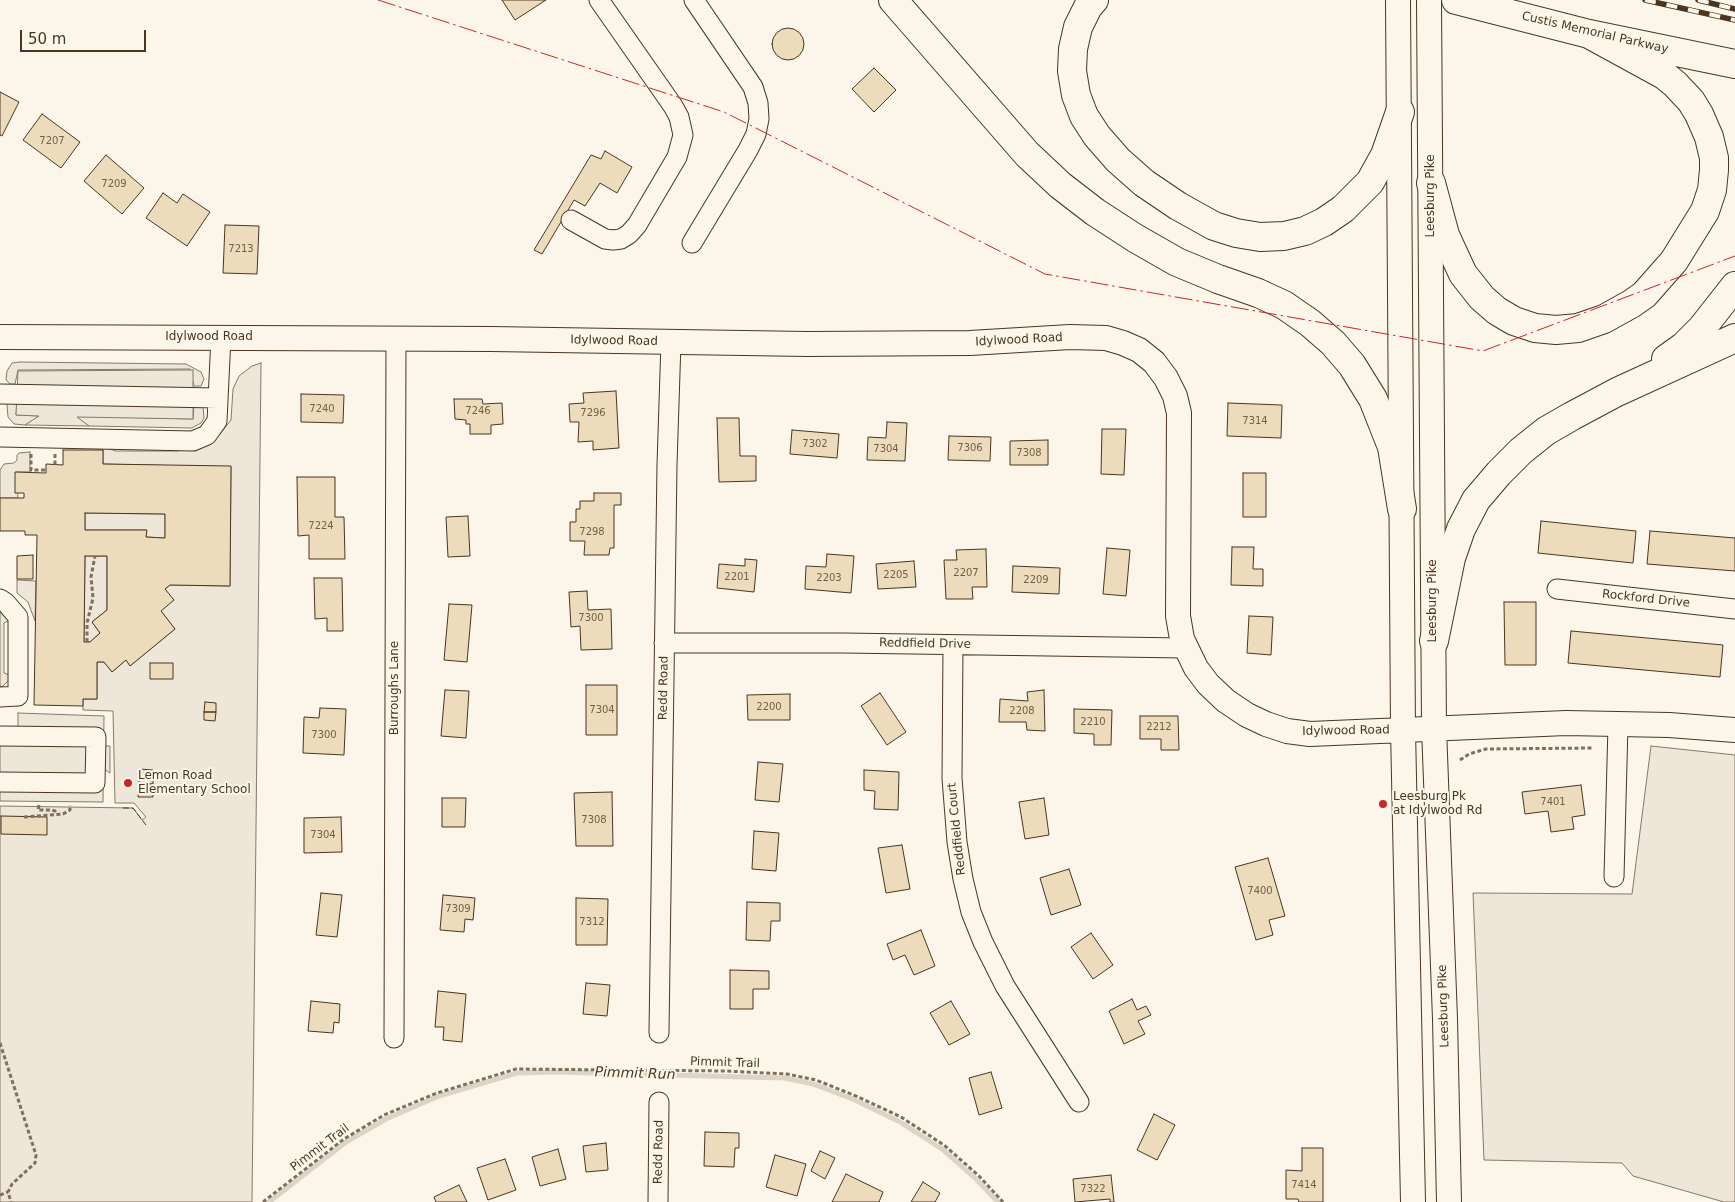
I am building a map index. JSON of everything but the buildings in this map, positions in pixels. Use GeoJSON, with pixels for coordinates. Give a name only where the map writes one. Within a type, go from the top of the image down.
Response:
{"type":"FeatureCollection","features":[{"type":"Feature","properties":{"kind":"highway"},"geometry":{"type":"LineString","coordinates":[[893,0],[1028,154],[1060,185],[1095,212],[1135,238],[1177,262],[1218,280],[1258,293],[1284,306],[1310,323],[1333,343],[1352,365],[1373,399],[1392,447],[1402,509]]}},
{"type":"Feature","properties":{"kind":"highway"},"geometry":{"type":"LineString","coordinates":[[1094,0],[1088,7],[1078,27],[1073,49],[1072,71],[1076,95],[1084,116],[1097,136],[1118,160],[1144,183],[1178,206],[1214,226],[1236,233],[1260,237],[1284,236],[1305,231],[1324,222],[1343,209],[1370,182],[1385,155],[1400,112]]}},
{"type":"Feature","properties":{"kind":"highway","name":"Custis Memorial Parkway"},"geometry":{"type":"LineString","coordinates":[[1460,1],[1589,34],[1735,64]]}},
{"type":"Feature","properties":{"kind":"highway"},"geometry":{"type":"LineString","coordinates":[[1431,182],[1445,235],[1463,274],[1482,298],[1496,310],[1514,321],[1535,328],[1556,330],[1578,328],[1604,319],[1631,304],[1644,294],[1674,261],[1705,211],[1712,190],[1714,158],[1709,137],[1699,114],[1690,100],[1675,84],[1664,75],[1589,34]]}},
{"type":"Feature","properties":{"kind":"highway"},"geometry":{"type":"LineString","coordinates":[[1618,392],[1684,346],[1702,328],[1735,286]]}},
{"type":"Feature","properties":{"kind":"highway"},"geometry":{"type":"LineString","coordinates":[[1434,641],[1451,558],[1461,529],[1476,500],[1498,473],[1546,431],[1618,392],[1735,338]]}},
{"type":"Feature","properties":{"kind":"main road"},"geometry":{"type":"LineString","coordinates":[[1398,0],[1403,730],[1414,1202]]}},
{"type":"Feature","properties":{"kind":"main road","name":"Leesburg Pike"},"geometry":{"type":"LineString","coordinates":[[1429,0],[1434,728],[1445,1019],[1449,1202]]}},
{"type":"Feature","properties":{"kind":"main road","name":"Idylwood Road"},"geometry":{"type":"LineString","coordinates":[[0,337],[396,338],[807,344],[961,343],[1070,337],[1106,338],[1139,350],[1154,362],[1166,378],[1175,396],[1179,413],[1178,616],[1186,648],[1196,668],[1208,684],[1226,701],[1247,715],[1287,731],[1310,734],[1566,723],[1669,725],[1735,730]]}},
{"type":"Feature","properties":{"kind":"street"},"geometry":{"type":"LineString","coordinates":[[571,220],[605,239],[614,240],[629,234],[637,225],[677,158],[683,136],[679,117],[673,106],[599,0]]}},
{"type":"Feature","properties":{"kind":"street"},"geometry":{"type":"LineString","coordinates":[[692,243],[748,150],[756,134],[760,119],[753,87],[694,0]]}},
{"type":"Feature","properties":{"kind":"street"},"geometry":{"type":"LineString","coordinates":[[0,437],[193,441],[207,435],[217,421],[220,337]]}},
{"type":"Feature","properties":{"kind":"street","name":"Burroughs Lane"},"geometry":{"type":"LineString","coordinates":[[394,1038],[396,338]]}},
{"type":"Feature","properties":{"kind":"street","name":"Redd Road"},"geometry":{"type":"LineString","coordinates":[[659,1033],[664,643],[671,342]]}},
{"type":"Feature","properties":{"kind":"street"},"geometry":{"type":"LineString","coordinates":[[0,394],[218,398]]}},
{"type":"Feature","properties":{"kind":"street","name":"Rockford Drive"},"geometry":{"type":"LineString","coordinates":[[1557,589],[1735,609]]}},
{"type":"Feature","properties":{"kind":"street"},"geometry":{"type":"LineString","coordinates":[[0,599],[18,617],[18,696],[0,696]]}},
{"type":"Feature","properties":{"kind":"street","name":"Reddfield Drive"},"geometry":{"type":"LineString","coordinates":[[664,643],[843,642],[1186,648]]}},
{"type":"Feature","properties":{"kind":"street","name":"Reddfield Court"},"geometry":{"type":"LineString","coordinates":[[953,645],[952,778],[962,879],[971,912],[983,942],[1005,986],[1079,1102]]}},
{"type":"Feature","properties":{"kind":"street"},"geometry":{"type":"LineString","coordinates":[[1614,877],[1618,724]]}},
{"type":"Feature","properties":{"kind":"street"},"geometry":{"type":"LineString","coordinates":[[0,736],[96,737],[95,783],[0,782]]}},
{"type":"Feature","properties":{"kind":"street","name":"Redd Road"},"geometry":{"type":"LineString","coordinates":[[658,1202],[660,1102]]}},
{"type":"Feature","properties":{"kind":"path"},"geometry":{"type":"LineString","coordinates":[[40,454],[31,454],[31,470],[46,470]]}},
{"type":"Feature","properties":{"kind":"path"},"geometry":{"type":"LineString","coordinates":[[87,642],[88,632],[86,623],[93,598],[91,578],[95,556]]}},
{"type":"Feature","properties":{"kind":"path"},"geometry":{"type":"LineString","coordinates":[[1460,760],[1469,754],[1486,749],[1594,748]]}},
{"type":"Feature","properties":{"kind":"path"},"geometry":{"type":"LineString","coordinates":[[38,805],[38,810],[52,810],[55,811],[54,814]]}},
{"type":"Feature","properties":{"kind":"path"},"geometry":{"type":"LineString","coordinates":[[24,817],[68,812],[70,806]]}},
{"type":"Feature","properties":{"kind":"path"},"geometry":{"type":"LineString","coordinates":[[0,1043],[36,1155],[35,1163],[12,1184],[8,1192],[0,1195]]}},
{"type":"Feature","properties":{"kind":"path","name":"Pimmit Trail"},"geometry":{"type":"LineString","coordinates":[[263,1202],[344,1139],[384,1115],[437,1093],[516,1069],[725,1071],[787,1074],[816,1080],[856,1096],[901,1118],[944,1145],[979,1176],[1003,1202]]}},
{"type":"Feature","properties":{"kind":"path"},"geometry":{"type":"LineString","coordinates":[[8,1192],[11,1202]]}},
{"type":"Feature","properties":{"kind":"shaded area"},"geometry":{"type":"Polygon","coordinates":[[[12,363],[186,364],[201,372],[204,379],[201,386],[194,386],[190,369],[18,370],[15,384],[10,384],[6,380],[7,371],[12,363]]]}},
{"type":"Feature","properties":{"kind":"shaded area","name":"Lemon Road Elementary School"},"geometry":{"type":"Polygon","coordinates":[[[261,363],[252,1202],[0,1202],[0,806],[133,808],[142,820],[146,817],[134,803],[115,803],[113,711],[83,710],[83,699],[97,699],[97,662],[104,662],[112,672],[126,660],[131,665],[175,629],[161,611],[165,589],[170,585],[230,586],[231,467],[103,464],[103,447],[116,451],[177,451],[201,447],[220,434],[231,420],[233,389],[239,376],[252,366],[261,363]]]}},
{"type":"Feature","properties":{"kind":"shaded area"},"geometry":{"type":"Polygon","coordinates":[[[193,370],[193,419],[77,417],[89,426],[25,425],[39,416],[16,415],[18,371],[193,370]]]}},
{"type":"Feature","properties":{"kind":"shaded area"},"geometry":{"type":"Polygon","coordinates":[[[8,403],[17,403],[16,415],[40,416],[25,425],[14,424],[8,417],[8,403]]]}},
{"type":"Feature","properties":{"kind":"shaded area"},"geometry":{"type":"Polygon","coordinates":[[[194,406],[203,407],[204,418],[201,423],[192,428],[89,426],[75,416],[193,419],[194,406]]]}},
{"type":"Feature","properties":{"kind":"shaded area"},"geometry":{"type":"Polygon","coordinates":[[[30,452],[30,472],[16,472],[18,498],[0,498],[0,470],[4,464],[14,463],[19,453],[30,452]]]}},
{"type":"Feature","properties":{"kind":"shaded area"},"geometry":{"type":"Polygon","coordinates":[[[85,513],[165,514],[165,538],[146,537],[146,530],[85,530],[85,513]]]}},
{"type":"Feature","properties":{"kind":"shaded area"},"geometry":{"type":"Polygon","coordinates":[[[85,556],[107,556],[107,610],[92,622],[100,633],[90,642],[84,642],[85,556]]]}},
{"type":"Feature","properties":{"kind":"shaded area"},"geometry":{"type":"Polygon","coordinates":[[[17,580],[36,581],[35,621],[28,602],[17,593],[17,580]]]}},
{"type":"Feature","properties":{"kind":"shaded area"},"geometry":{"type":"Polygon","coordinates":[[[2,611],[10,620],[4,623],[4,673],[9,675],[10,679],[2,687],[0,686],[0,612],[2,611]]]}},
{"type":"Feature","properties":{"kind":"shaded area"},"geometry":{"type":"Polygon","coordinates":[[[18,713],[104,716],[103,802],[0,801],[0,736],[18,736],[18,713]]]}},
{"type":"Feature","properties":{"kind":"shaded area"},"geometry":{"type":"Polygon","coordinates":[[[110,746],[110,773],[104,769],[104,747],[110,746]]]}},
{"type":"Feature","properties":{"kind":"shaded area"},"geometry":{"type":"Polygon","coordinates":[[[1651,746],[1735,755],[1735,1202],[1724,1202],[1633,1176],[1622,1163],[1484,1160],[1473,893],[1632,894],[1651,746]]]}},
{"type":"Feature","properties":{"kind":"waterway","name":"Pimmit Run"},"geometry":{"type":"LineString","coordinates":[[269,1202],[346,1142],[386,1119],[439,1096],[517,1073],[556,1072],[785,1078],[813,1084],[855,1100],[900,1122],[942,1149],[976,1179],[998,1202]]}},
{"type":"Feature","properties":{"kind":"railway"},"geometry":{"type":"LineString","coordinates":[[1645,0],[1735,20]]}},
{"type":"Feature","properties":{"kind":"railway"},"geometry":{"type":"LineString","coordinates":[[1698,0],[1735,9]]}},
{"type":"Feature","properties":{"kind":"fence"},"geometry":{"type":"LineString","coordinates":[[123,808],[133,808],[146,825]]}},
{"type":"Feature","properties":{"kind":"power"},"geometry":{"type":"LineString","coordinates":[[378,0],[724,112],[1045,274],[1483,351],[1735,256]]}},
{"type":"Feature","properties":{"kind":"place","name":"Lemon Road Elementary School"},"geometry":{"type":"Point","coordinates":[128,783]}},
{"type":"Feature","properties":{"kind":"place","name":"Leesburg Pk at Idylwood Rd"},"geometry":{"type":"Point","coordinates":[1383,804]}}]}
